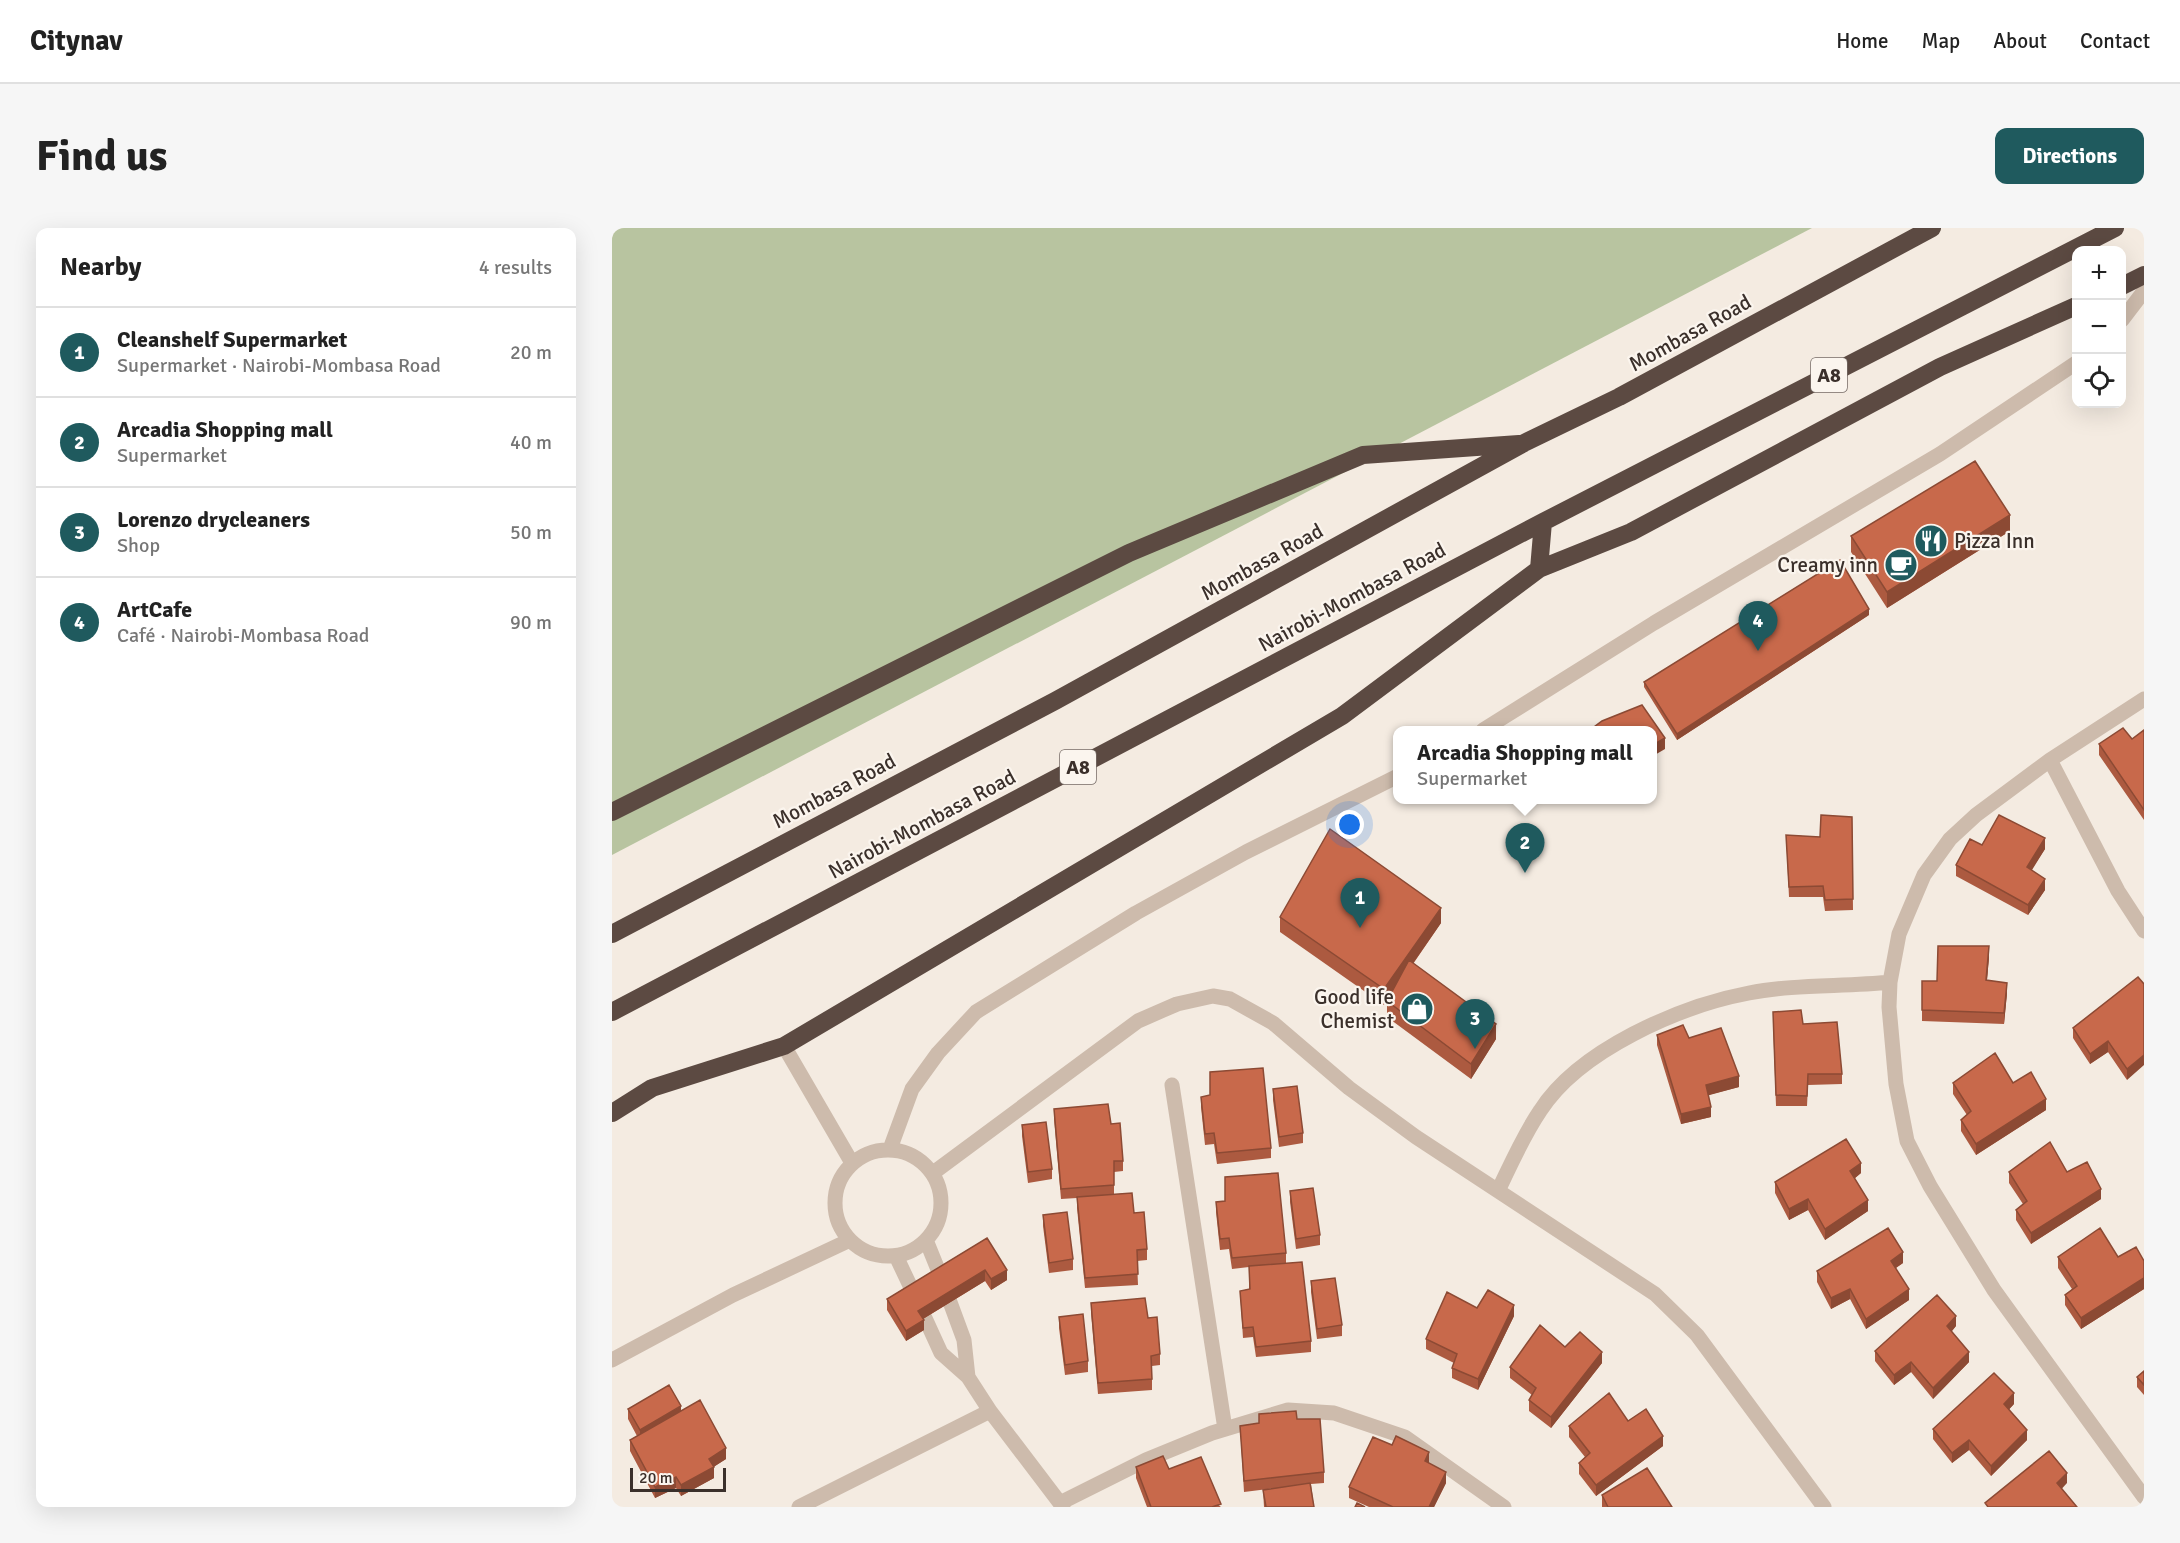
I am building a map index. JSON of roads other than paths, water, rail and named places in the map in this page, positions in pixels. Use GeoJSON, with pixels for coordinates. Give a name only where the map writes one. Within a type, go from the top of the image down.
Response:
{"type":"FeatureCollection","features":[{"type":"Feature","properties":{"kind":"highway","name":"Mombasa Road"},"geometry":{"type":"LineString","coordinates":[[612,934],[1055,701],[1524,443],[1619,397],[1932,228]]}},
{"type":"Feature","properties":{"kind":"highway","name":"Nairobi-Mombasa Road"},"geometry":{"type":"LineString","coordinates":[[612,1012],[1543,522],[2115,228]]}},
{"type":"Feature","properties":{"kind":"highway"},"geometry":{"type":"LineString","coordinates":[[2126,284],[2144,275]]}},
{"type":"Feature","properties":{"kind":"highway"},"geometry":{"type":"LineString","coordinates":[[612,1113],[652,1088],[784,1046],[1342,716],[1539,569],[1631,532],[1940,367],[2072,308]]}},
{"type":"Feature","properties":{"kind":"highway"},"geometry":{"type":"LineString","coordinates":[[612,812],[1129,553],[1363,455],[1524,443]]}},
{"type":"Feature","properties":{"kind":"highway"},"geometry":{"type":"LineString","coordinates":[[1539,569],[1543,522]]}},
{"type":"Feature","properties":{"kind":"street"},"geometry":{"type":"LineString","coordinates":[[2126,314],[2144,291]]}},
{"type":"Feature","properties":{"kind":"street"},"geometry":{"type":"LineString","coordinates":[[1489,726],[1654,622],[1940,454],[2072,366]]}},
{"type":"Feature","properties":{"kind":"street"},"geometry":{"type":"LineString","coordinates":[[2144,699],[2050,760],[1976,815],[1950,839],[1924,874],[1899,934],[1890,982],[1896,1084],[1907,1141],[1930,1186],[1994,1290],[2144,1497]]}},
{"type":"Feature","properties":{"kind":"street"},"geometry":{"type":"LineString","coordinates":[[2050,760],[2118,891],[2144,931]]}},
{"type":"Feature","properties":{"kind":"street"},"geometry":{"type":"LineString","coordinates":[[890,1149],[912,1089],[938,1053],[976,1012],[1136,913],[1246,852],[1393,778]]}},
{"type":"Feature","properties":{"kind":"street"},"geometry":{"type":"LineString","coordinates":[[1497,1191],[1540,1109],[1575,1071],[1616,1043],[1667,1019],[1750,993],[1890,982]]}},
{"type":"Feature","properties":{"kind":"street"},"geometry":{"type":"LineString","coordinates":[[933,1173],[1138,1021],[1177,1004],[1213,996],[1230,999],[1273,1023],[1349,1088],[1416,1137],[1655,1294],[1697,1335],[1824,1507]]}},
{"type":"Feature","properties":{"kind":"street"},"geometry":{"type":"LineString","coordinates":[[784,1046],[852,1162]]}},
{"type":"Feature","properties":{"kind":"street"},"geometry":{"type":"LineString","coordinates":[[1172,1085],[1225,1429]]}},
{"type":"Feature","properties":{"kind":"street"},"geometry":{"type":"LineString","coordinates":[[890,1149],[904,1151],[920,1160],[933,1173],[940,1190],[941,1209],[935,1227],[926,1240],[912,1250],[896,1256],[879,1256],[863,1250],[850,1240],[837,1218],[835,1193],[841,1177],[852,1162],[868,1153],[890,1149]]}},
{"type":"Feature","properties":{"kind":"street"},"geometry":{"type":"LineString","coordinates":[[612,1360],[733,1295],[850,1240]]}},
{"type":"Feature","properties":{"kind":"street"},"geometry":{"type":"LineString","coordinates":[[926,1240],[941,1277]]}},
{"type":"Feature","properties":{"kind":"street"},"geometry":{"type":"LineString","coordinates":[[896,1256],[914,1294]]}},
{"type":"Feature","properties":{"kind":"street"},"geometry":{"type":"LineString","coordinates":[[950,1302],[964,1340],[968,1377]]}},
{"type":"Feature","properties":{"kind":"street"},"geometry":{"type":"LineString","coordinates":[[925,1317],[941,1353],[968,1377],[990,1411],[1061,1505],[1146,1460],[1225,1429],[1288,1410],[1334,1413],[1405,1437],[1504,1507]]}},
{"type":"Feature","properties":{"kind":"street"},"geometry":{"type":"LineString","coordinates":[[799,1507],[990,1411]]}},
{"type":"Feature","properties":{"kind":"place","name":"Pizza Inn"},"geometry":{"type":"Point","coordinates":[1931,541]}},
{"type":"Feature","properties":{"kind":"place","name":"Creamy inn"},"geometry":{"type":"Point","coordinates":[1901,565]}},
{"type":"Feature","properties":{"kind":"place","name":"ArtCafe"},"geometry":{"type":"Point","coordinates":[1758,651]}},
{"type":"Feature","properties":{"kind":"place","name":"Arcadia Shopping mall"},"geometry":{"type":"Point","coordinates":[1525,873]}},
{"type":"Feature","properties":{"kind":"place","name":"Cleanshelf Supermarket"},"geometry":{"type":"Point","coordinates":[1360,928]}},
{"type":"Feature","properties":{"kind":"place","name":"Good life Chemist"},"geometry":{"type":"Point","coordinates":[1417,1009]}},
{"type":"Feature","properties":{"kind":"place","name":"Lorenzo drycleaners"},"geometry":{"type":"Point","coordinates":[1475,1049]}}]}
